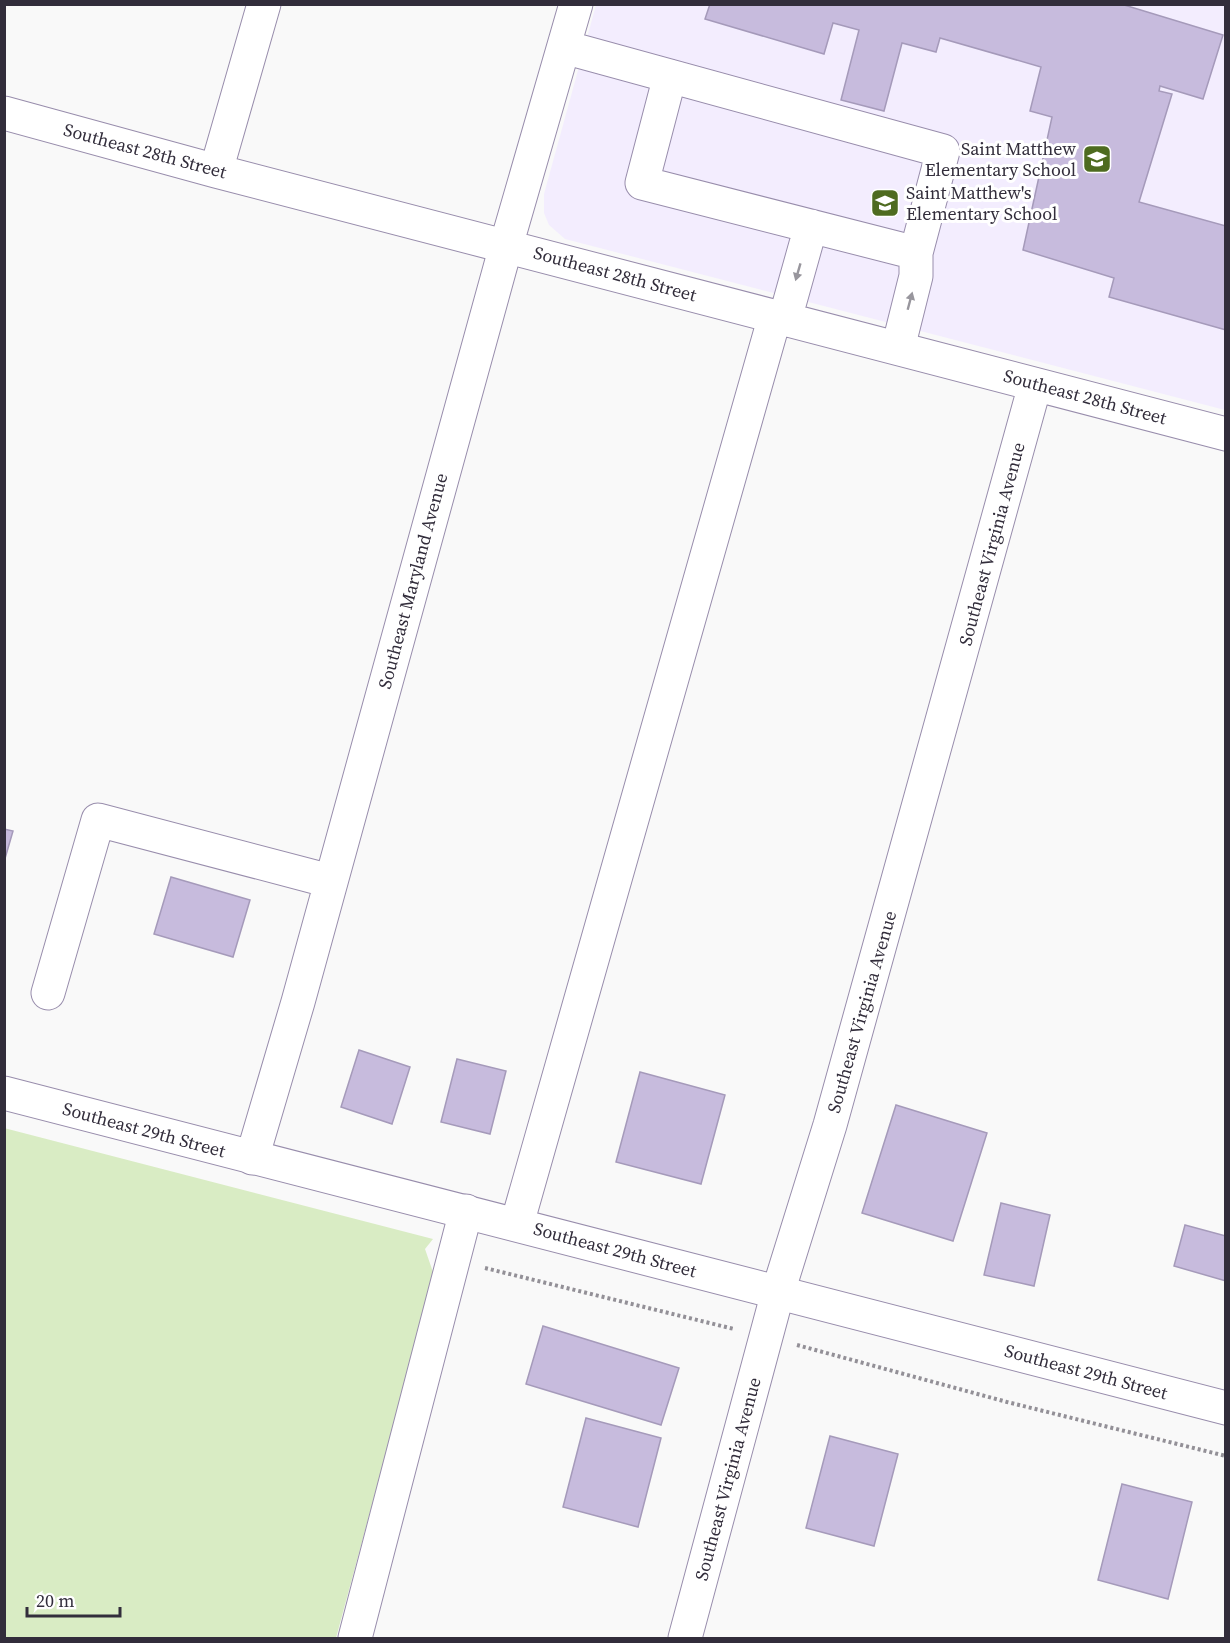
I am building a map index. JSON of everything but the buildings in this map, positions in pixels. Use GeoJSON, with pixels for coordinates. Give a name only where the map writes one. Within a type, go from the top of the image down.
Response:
{"type":"FeatureCollection","features":[{"type":"Feature","properties":{"kind":"street"},"geometry":{"type":"LineString","coordinates":[[216,171],[264,4]]}},
{"type":"Feature","properties":{"kind":"street","name":"Southeast Maryland Avenue"},"geometry":{"type":"LineString","coordinates":[[252,1158],[298,1002],[506,246],[576,4]]}},
{"type":"Feature","properties":{"kind":"street"},"geometry":{"type":"LineString","coordinates":[[564,47],[943,151],[916,253],[916,276],[898,348]]}},
{"type":"Feature","properties":{"kind":"street"},"geometry":{"type":"LineString","coordinates":[[670,76],[642,183],[916,253]]}},
{"type":"Feature","properties":{"kind":"street","name":"Southeast 28th Street"},"geometry":{"type":"LineString","coordinates":[[4,112],[216,171],[1226,434]]}},
{"type":"Feature","properties":{"kind":"street"},"geometry":{"type":"LineString","coordinates":[[517,1224],[780,317],[812,226]]}},
{"type":"Feature","properties":{"kind":"street","name":"Southeast Virginia Avenue"},"geometry":{"type":"LineString","coordinates":[[685,1638],[778,1292],[833,1114],[1035,385]]}},
{"type":"Feature","properties":{"kind":"street"},"geometry":{"type":"LineString","coordinates":[[48,993],[98,820],[330,881]]}},
{"type":"Feature","properties":{"kind":"street","name":"Southeast 29th Street"},"geometry":{"type":"LineString","coordinates":[[4,1093],[1226,1408]]}},
{"type":"Feature","properties":{"kind":"street"},"geometry":{"type":"LineString","coordinates":[[355,1638],[466,1211]]}},
{"type":"Feature","properties":{"kind":"path"},"geometry":{"type":"LineString","coordinates":[[453,1260],[766,1337],[1007,1402],[1226,1456]]}},
{"type":"Feature","properties":{"kind":"shaded area","name":"Saint Matthew's Elementary School"},"geometry":{"type":"Polygon","coordinates":[[[596,5],[1225,5],[1225,410],[565,239],[549,225],[544,213],[544,194],[596,5]]]}},
{"type":"Feature","properties":{"kind":"green space"},"geometry":{"type":"Polygon","coordinates":[[[4,1128],[433,1239],[425,1249],[434,1275],[336,1638],[5,1638],[4,1128]]]}},
{"type":"Feature","properties":{"kind":"place","name":"Saint Matthew Elementary School"},"geometry":{"type":"Point","coordinates":[1097,159]}},
{"type":"Feature","properties":{"kind":"place","name":"Saint Matthew's Elementary School"},"geometry":{"type":"Point","coordinates":[885,203]}}]}
